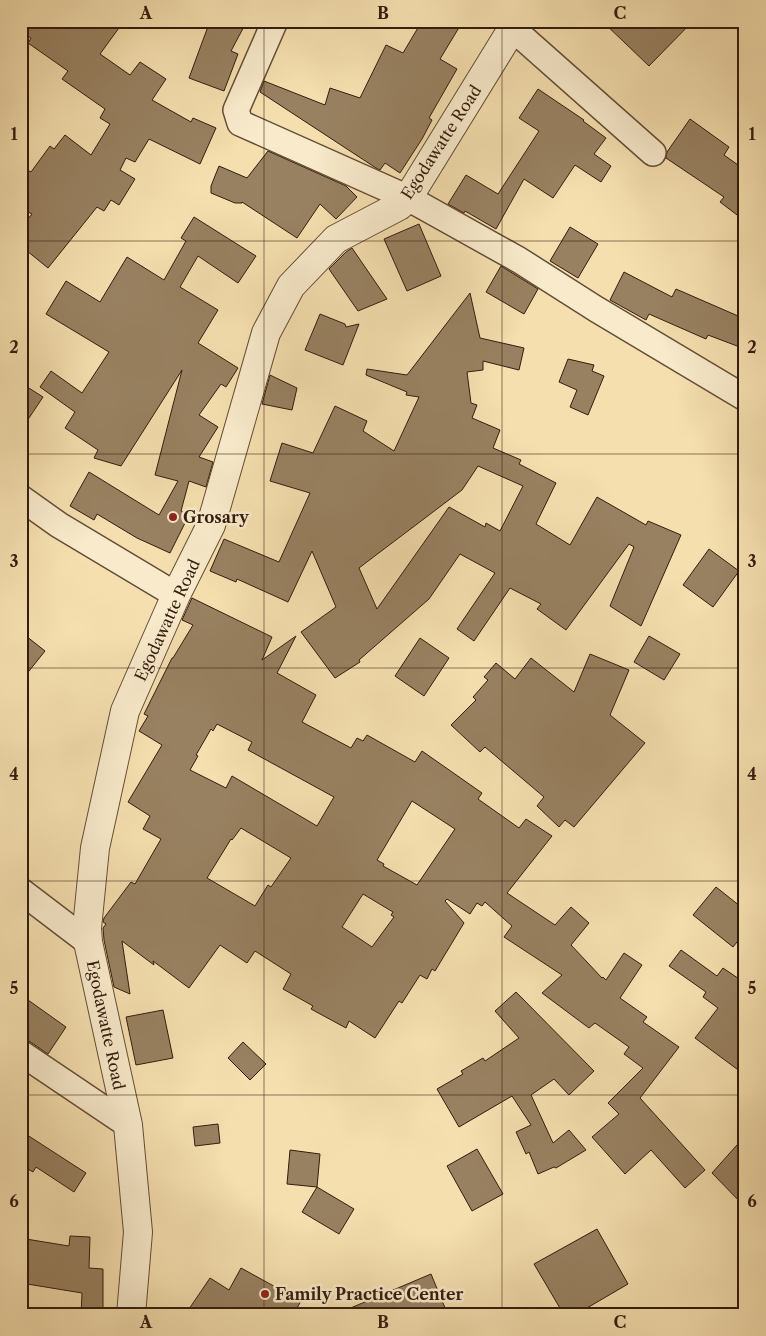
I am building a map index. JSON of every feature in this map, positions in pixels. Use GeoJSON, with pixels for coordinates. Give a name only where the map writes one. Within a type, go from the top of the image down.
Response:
{"type":"FeatureCollection","features":[{"type":"Feature","properties":{"kind":"street"},"geometry":{"type":"LineString","coordinates":[[274,21],[236,110],[240,123],[408,198],[519,260],[596,309],[745,398]]}},
{"type":"Feature","properties":{"kind":"street"},"geometry":{"type":"LineString","coordinates":[[514,25],[653,153]]}},
{"type":"Feature","properties":{"kind":"street","name":"Egodawatte Road"},"geometry":{"type":"LineString","coordinates":[[131,1315],[138,1232],[128,1125],[88,942],[87,928],[94,848],[126,711],[176,595],[211,525],[266,333],[291,286],[336,239],[399,206],[408,198],[514,25]]}},
{"type":"Feature","properties":{"kind":"street"},"geometry":{"type":"LineString","coordinates":[[21,498],[59,525],[176,595]]}},
{"type":"Feature","properties":{"kind":"street"},"geometry":{"type":"LineString","coordinates":[[21,891],[88,942]]}},
{"type":"Feature","properties":{"kind":"street"},"geometry":{"type":"LineString","coordinates":[[21,1053],[128,1125]]}},
{"type":"Feature","properties":{"kind":"building"},"geometry":{"type":"Polygon","coordinates":[[[21,21],[124,21],[100,54],[130,75],[140,62],[166,79],[152,100],[191,122],[193,118],[216,128],[200,164],[149,139],[135,162],[126,158],[120,170],[135,179],[119,205],[111,200],[104,211],[97,207],[48,268],[21,246],[21,228],[32,214],[21,208],[21,167],[31,172],[50,146],[54,149],[65,135],[91,155],[110,124],[100,118],[105,109],[62,79],[68,71],[28,43],[31,38],[21,32],[21,21]]]}},
{"type":"Feature","properties":{"kind":"building"},"geometry":{"type":"Polygon","coordinates":[[[210,21],[247,21],[231,51],[238,54],[224,91],[189,78],[210,21]]]}},
{"type":"Feature","properties":{"kind":"building"},"geometry":{"type":"Polygon","coordinates":[[[422,21],[463,21],[440,59],[457,69],[429,118],[432,120],[422,139],[400,173],[385,163],[380,170],[376,168],[260,92],[264,81],[325,105],[330,88],[360,98],[386,45],[403,53],[422,21]]]}},
{"type":"Feature","properties":{"kind":"building"},"geometry":{"type":"Polygon","coordinates":[[[602,21],[693,21],[649,66],[602,21]]]}},
{"type":"Feature","properties":{"kind":"building"},"geometry":{"type":"Polygon","coordinates":[[[538,89],[584,120],[606,138],[594,154],[611,166],[601,182],[575,165],[553,198],[524,179],[496,229],[465,211],[464,213],[448,204],[466,175],[498,194],[539,131],[519,118],[538,89]]]}},
{"type":"Feature","properties":{"kind":"building"},"geometry":{"type":"Polygon","coordinates":[[[690,119],[729,147],[724,155],[745,170],[745,221],[720,202],[724,197],[666,158],[667,152],[690,119]]]}},
{"type":"Feature","properties":{"kind":"building"},"geometry":{"type":"Polygon","coordinates":[[[268,151],[346,186],[357,197],[336,219],[320,204],[297,238],[242,202],[235,203],[211,193],[211,186],[219,166],[247,178],[268,151]]]}},
{"type":"Feature","properties":{"kind":"building"},"geometry":{"type":"Polygon","coordinates":[[[194,217],[256,256],[238,283],[198,256],[180,287],[218,310],[198,343],[238,368],[226,387],[221,384],[199,415],[218,427],[199,457],[213,462],[206,487],[189,481],[181,511],[189,515],[170,553],[137,538],[97,514],[94,520],[70,506],[89,472],[159,515],[178,481],[155,475],[182,370],[121,466],[94,458],[98,450],[65,428],[75,412],[40,387],[51,371],[82,393],[109,352],[46,314],[66,281],[100,302],[127,257],[164,280],[186,241],[181,238],[194,217]]]}},
{"type":"Feature","properties":{"kind":"building"},"geometry":{"type":"Polygon","coordinates":[[[419,224],[441,276],[407,291],[384,239],[419,224]]]}},
{"type":"Feature","properties":{"kind":"building"},"geometry":{"type":"Polygon","coordinates":[[[570,227],[598,244],[578,278],[550,261],[570,227]]]}},
{"type":"Feature","properties":{"kind":"building"},"geometry":{"type":"Polygon","coordinates":[[[352,248],[387,299],[358,311],[329,269],[352,248]]]}},
{"type":"Feature","properties":{"kind":"building"},"geometry":{"type":"Polygon","coordinates":[[[501,266],[538,289],[524,314],[486,292],[501,266]]]}},
{"type":"Feature","properties":{"kind":"building"},"geometry":{"type":"Polygon","coordinates":[[[624,272],[672,297],[676,289],[745,319],[745,349],[708,335],[706,339],[649,314],[646,320],[610,300],[624,272]]]}},
{"type":"Feature","properties":{"kind":"building"},"geometry":{"type":"Polygon","coordinates":[[[470,293],[480,338],[524,348],[519,370],[483,361],[483,370],[467,372],[471,403],[477,405],[472,418],[500,430],[493,448],[521,460],[519,464],[556,483],[536,524],[570,545],[597,497],[646,525],[648,521],[681,535],[641,626],[610,606],[634,547],[629,544],[566,630],[537,609],[541,604],[510,588],[474,641],[457,629],[495,573],[460,554],[429,599],[359,660],[360,662],[335,678],[301,632],[336,607],[312,551],[288,602],[237,579],[236,582],[210,571],[224,539],[279,562],[310,493],[270,481],[282,443],[313,453],[335,406],[367,421],[363,431],[394,451],[419,397],[406,395],[407,392],[366,375],[367,369],[407,375],[470,293]],[[478,466],[462,490],[359,568],[377,609],[449,507],[485,527],[486,523],[500,531],[523,486],[478,466]]]}},
{"type":"Feature","properties":{"kind":"building"},"geometry":{"type":"Polygon","coordinates":[[[320,314],[345,324],[346,327],[359,324],[343,365],[305,350],[320,314]]]}},
{"type":"Feature","properties":{"kind":"building"},"geometry":{"type":"Polygon","coordinates":[[[568,359],[594,365],[592,371],[604,376],[588,415],[570,407],[577,390],[559,382],[568,359]]]}},
{"type":"Feature","properties":{"kind":"building"},"geometry":{"type":"Polygon","coordinates":[[[270,375],[297,388],[292,410],[262,404],[270,375]]]}},
{"type":"Feature","properties":{"kind":"building"},"geometry":{"type":"Polygon","coordinates":[[[21,383],[43,397],[21,430],[21,383]]]}},
{"type":"Feature","properties":{"kind":"building"},"geometry":{"type":"Polygon","coordinates":[[[709,549],[739,571],[713,607],[683,585],[709,549]]]}},
{"type":"Feature","properties":{"kind":"building"},"geometry":{"type":"Polygon","coordinates":[[[192,598],[272,637],[262,660],[296,636],[277,673],[316,695],[302,722],[351,748],[357,738],[363,741],[367,735],[415,762],[422,751],[482,793],[478,799],[519,828],[526,819],[552,836],[507,893],[555,925],[571,907],[589,923],[571,945],[602,978],[606,980],[624,953],[642,965],[620,998],[647,1017],[643,1022],[679,1047],[640,1098],[705,1170],[685,1188],[651,1150],[625,1174],[592,1137],[619,1114],[608,1103],[643,1068],[624,1054],[629,1047],[595,1023],[589,1028],[542,993],[562,975],[504,937],[512,926],[485,902],[482,906],[477,903],[470,914],[447,899],[445,901],[464,923],[435,971],[432,969],[427,979],[420,975],[402,1003],[399,1001],[375,1038],[349,1021],[346,1028],[311,1009],[313,1006],[283,989],[291,974],[255,951],[247,963],[220,945],[189,988],[122,941],[130,994],[114,987],[104,940],[103,928],[106,924],[103,922],[131,882],[135,884],[161,839],[143,829],[150,816],[128,802],[162,745],[139,731],[148,716],[144,714],[172,658],[193,625],[182,620],[192,598]],[[217,724],[213,731],[211,729],[190,770],[226,788],[232,776],[317,826],[334,797],[248,750],[252,742],[217,724]],[[412,801],[377,860],[384,864],[383,866],[417,885],[455,829],[412,801]],[[241,828],[207,878],[255,906],[268,885],[271,887],[291,858],[241,828]],[[363,894],[342,927],[372,947],[394,917],[391,915],[393,912],[363,894]]]}},
{"type":"Feature","properties":{"kind":"building"},"geometry":{"type":"Polygon","coordinates":[[[21,632],[45,651],[21,681],[21,632]]]}},
{"type":"Feature","properties":{"kind":"building"},"geometry":{"type":"Polygon","coordinates":[[[649,636],[680,654],[664,680],[634,662],[649,636]]]}},
{"type":"Feature","properties":{"kind":"building"},"geometry":{"type":"Polygon","coordinates":[[[420,638],[449,658],[424,696],[395,676],[420,638]]]}},
{"type":"Feature","properties":{"kind":"building"},"geometry":{"type":"Polygon","coordinates":[[[590,654],[629,670],[610,715],[645,743],[574,827],[565,820],[559,827],[537,806],[544,797],[485,747],[480,752],[451,725],[476,700],[473,697],[488,680],[484,677],[496,663],[515,679],[531,658],[574,692],[590,654]]]}},
{"type":"Feature","properties":{"kind":"building"},"geometry":{"type":"Polygon","coordinates":[[[716,887],[745,910],[745,932],[733,947],[693,915],[716,887]]]}},
{"type":"Feature","properties":{"kind":"building"},"geometry":{"type":"Polygon","coordinates":[[[681,950],[717,976],[723,968],[745,983],[745,1075],[695,1038],[718,1008],[703,997],[706,992],[669,966],[681,950]]]}},
{"type":"Feature","properties":{"kind":"building"},"geometry":{"type":"Polygon","coordinates":[[[516,992],[594,1071],[569,1095],[554,1079],[531,1095],[553,1143],[569,1130],[586,1150],[556,1168],[554,1167],[538,1174],[529,1152],[526,1154],[516,1132],[531,1125],[512,1096],[459,1127],[437,1089],[463,1074],[461,1071],[483,1058],[485,1061],[519,1038],[495,1011],[516,992]]]}},
{"type":"Feature","properties":{"kind":"building"},"geometry":{"type":"Polygon","coordinates":[[[21,995],[66,1027],[48,1054],[29,1041],[21,1039],[21,995]]]}},
{"type":"Feature","properties":{"kind":"building"},"geometry":{"type":"Polygon","coordinates":[[[163,1010],[173,1058],[136,1065],[126,1017],[163,1010]]]}},
{"type":"Feature","properties":{"kind":"building"},"geometry":{"type":"Polygon","coordinates":[[[243,1042],[266,1064],[250,1080],[228,1058],[243,1042]]]}},
{"type":"Feature","properties":{"kind":"building"},"geometry":{"type":"Polygon","coordinates":[[[218,1124],[220,1143],[195,1146],[193,1127],[218,1124]]]}},
{"type":"Feature","properties":{"kind":"building"},"geometry":{"type":"Polygon","coordinates":[[[21,1131],[86,1173],[74,1192],[36,1167],[33,1172],[21,1165],[21,1131]]]}},
{"type":"Feature","properties":{"kind":"building"},"geometry":{"type":"Polygon","coordinates":[[[745,1136],[745,1207],[712,1173],[745,1136]]]}},
{"type":"Feature","properties":{"kind":"building"},"geometry":{"type":"Polygon","coordinates":[[[477,1149],[503,1194],[472,1211],[447,1166],[477,1149]]]}},
{"type":"Feature","properties":{"kind":"building"},"geometry":{"type":"Polygon","coordinates":[[[290,1150],[320,1154],[317,1187],[287,1184],[290,1150]]]}},
{"type":"Feature","properties":{"kind":"building"},"geometry":{"type":"Polygon","coordinates":[[[317,1187],[354,1209],[339,1234],[302,1212],[317,1187]]]}},
{"type":"Feature","properties":{"kind":"building"},"geometry":{"type":"Polygon","coordinates":[[[597,1229],[628,1284],[575,1315],[564,1315],[534,1264],[597,1229]]]}},
{"type":"Feature","properties":{"kind":"building"},"geometry":{"type":"Polygon","coordinates":[[[70,1236],[90,1237],[89,1268],[103,1269],[103,1315],[81,1315],[82,1293],[21,1283],[21,1269],[26,1239],[69,1246],[70,1236]]]}},
{"type":"Feature","properties":{"kind":"building","name":"Family Practice Center"},"geometry":{"type":"Polygon","coordinates":[[[241,1268],[301,1301],[293,1315],[198,1315],[189,1309],[210,1278],[229,1290],[241,1268]]]}},
{"type":"Feature","properties":{"kind":"building","name":"Family Practice Center"},"geometry":{"type":"Polygon","coordinates":[[[431,1274],[448,1315],[334,1315],[431,1274]]]}},
{"type":"Feature","properties":{"kind":"place","name":"Grosary"},"geometry":{"type":"Point","coordinates":[173,517]}},
{"type":"Feature","properties":{"kind":"place","name":"Family Practice Center"},"geometry":{"type":"Point","coordinates":[265,1294]}}]}
